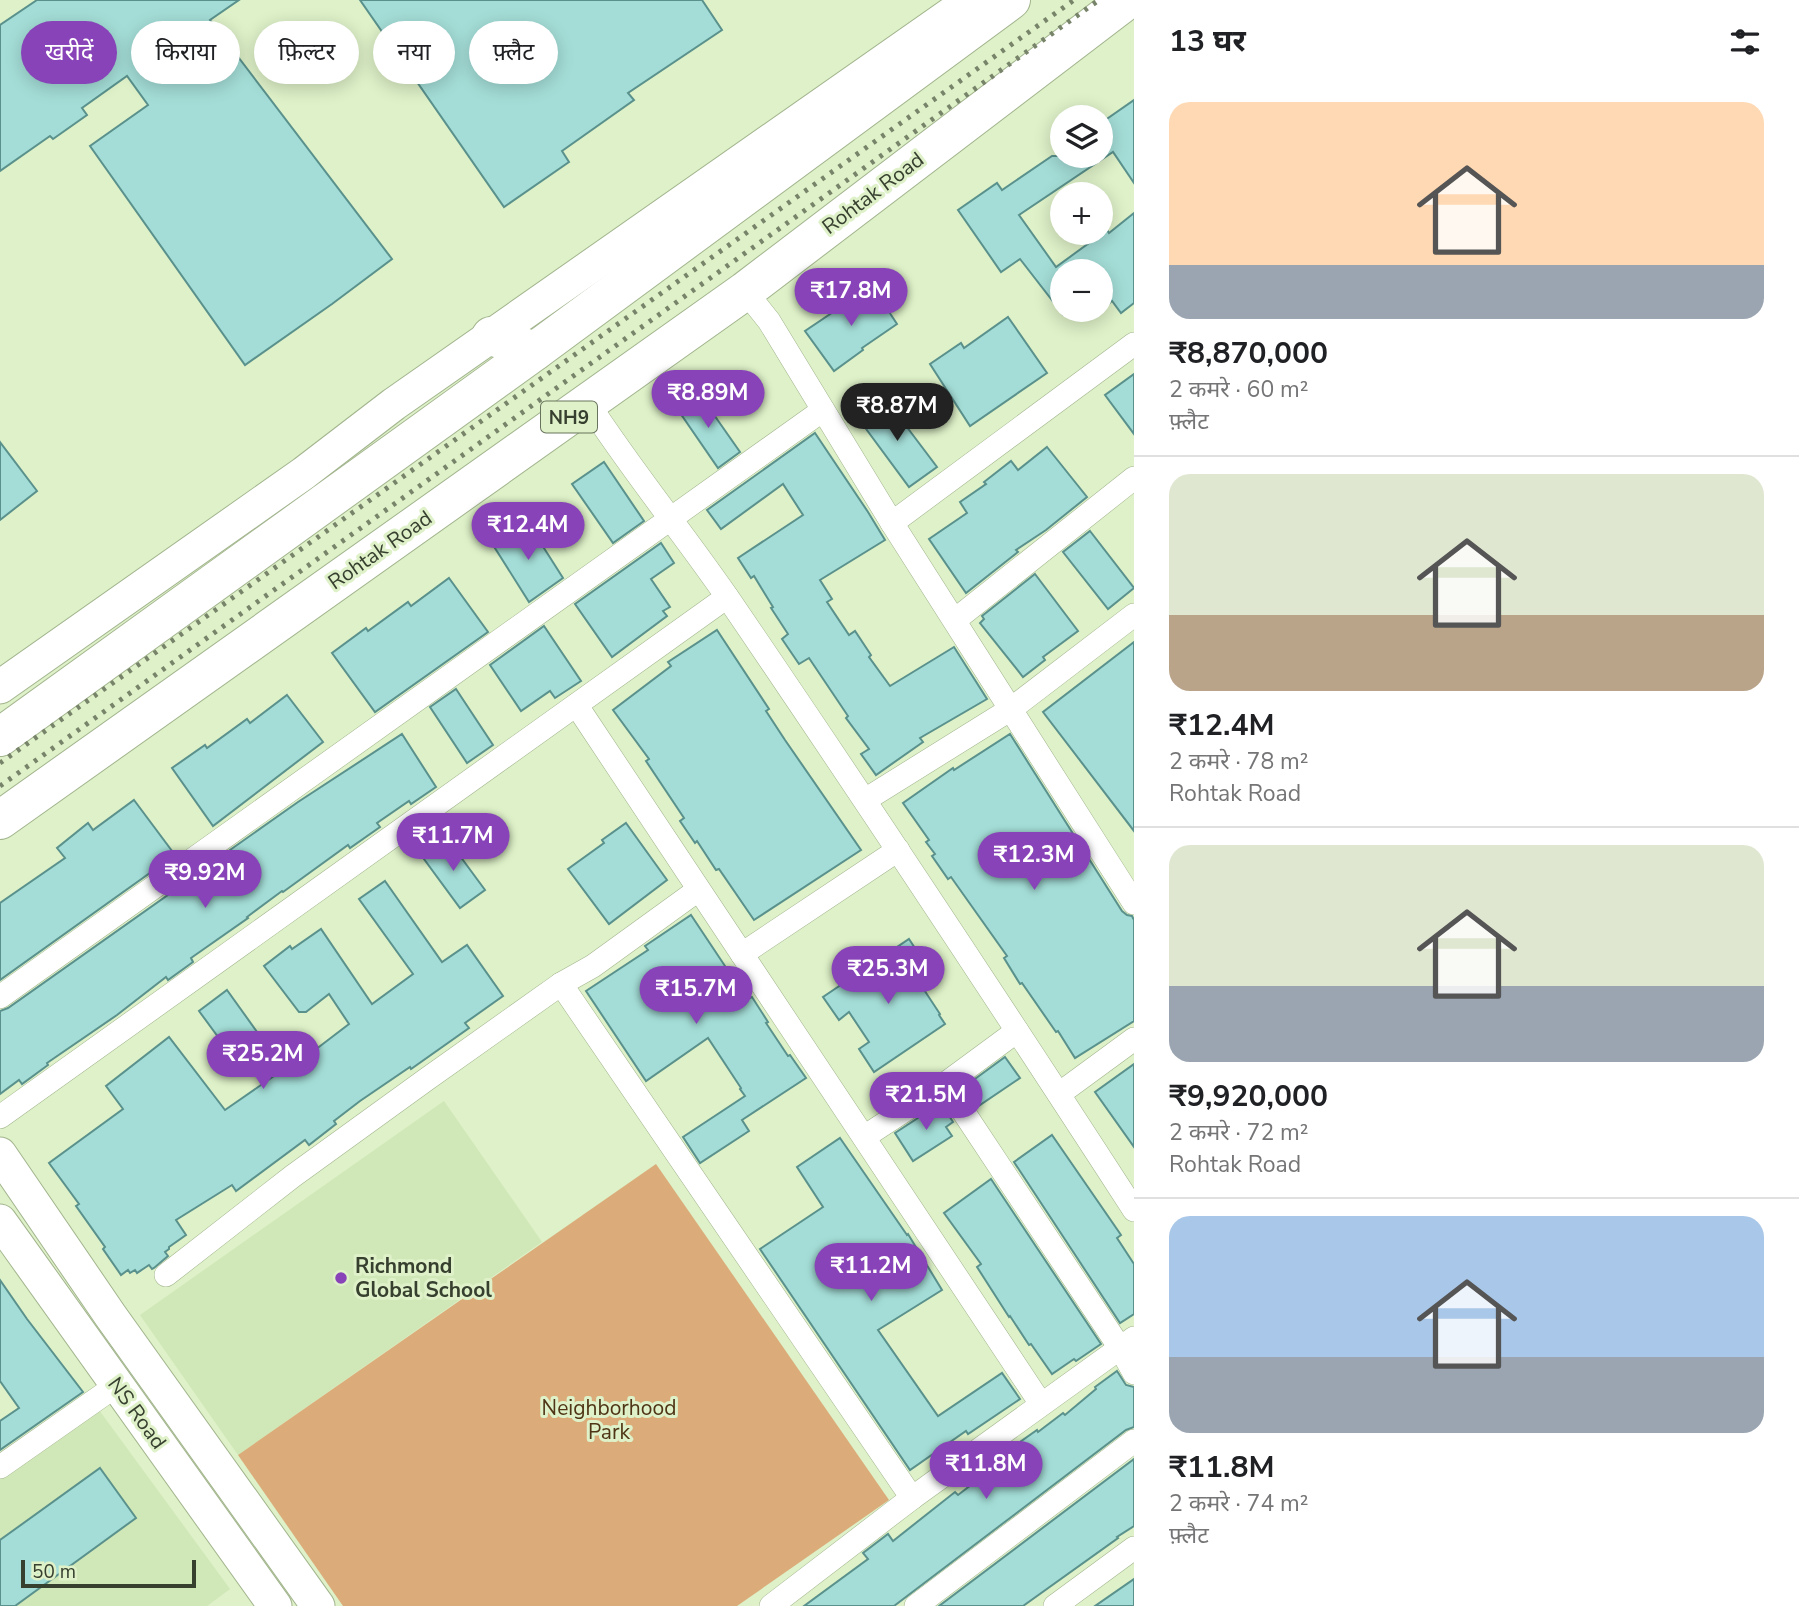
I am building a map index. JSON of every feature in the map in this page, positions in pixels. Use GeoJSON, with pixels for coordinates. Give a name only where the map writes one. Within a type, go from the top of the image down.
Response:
{"type":"FeatureCollection","features":[{"type":"Feature","properties":{"kind":"highway"},"geometry":{"type":"LineString","coordinates":[[0,737],[534,351],[1011,0]]}},
{"type":"Feature","properties":{"kind":"highway","name":"Rohtak Road"},"geometry":{"type":"LineString","coordinates":[[0,820],[744,291],[1127,0]]}},
{"type":"Feature","properties":{"kind":"highway"},"geometry":{"type":"LineString","coordinates":[[491,335],[534,351]]}},
{"type":"Feature","properties":{"kind":"street"},"geometry":{"type":"LineString","coordinates":[[0,687],[304,473],[491,335],[971,0]]}},
{"type":"Feature","properties":{"kind":"street"},"geometry":{"type":"LineString","coordinates":[[744,291],[769,321],[892,523],[1134,903]]}},
{"type":"Feature","properties":{"kind":"street"},"geometry":{"type":"LineString","coordinates":[[892,523],[1134,344]]}},
{"type":"Feature","properties":{"kind":"street"},"geometry":{"type":"LineString","coordinates":[[588,403],[727,597],[865,800],[1134,1210]]}},
{"type":"Feature","properties":{"kind":"street"},"geometry":{"type":"LineString","coordinates":[[0,997],[823,410]]}},
{"type":"Feature","properties":{"kind":"street"},"geometry":{"type":"LineString","coordinates":[[954,620],[1134,478]]}},
{"type":"Feature","properties":{"kind":"street"},"geometry":{"type":"LineString","coordinates":[[0,1117],[727,597]]}},
{"type":"Feature","properties":{"kind":"street"},"geometry":{"type":"LineString","coordinates":[[865,800],[1011,709],[1134,615]]}},
{"type":"Feature","properties":{"kind":"street"},"geometry":{"type":"LineString","coordinates":[[577,706],[1041,1404]]}},
{"type":"Feature","properties":{"kind":"street"},"geometry":{"type":"LineString","coordinates":[[742,954],[898,850]]}},
{"type":"Feature","properties":{"kind":"street"},"geometry":{"type":"LineString","coordinates":[[166,1275],[293,1176],[561,984],[593,967],[698,890]]}},
{"type":"Feature","properties":{"kind":"street"},"geometry":{"type":"LineString","coordinates":[[561,984],[912,1498]]}},
{"type":"Feature","properties":{"kind":"street"},"geometry":{"type":"LineString","coordinates":[[864,1137],[945,1084],[1017,1031]]}},
{"type":"Feature","properties":{"kind":"street"},"geometry":{"type":"LineString","coordinates":[[1059,1094],[1134,1039]]}},
{"type":"Feature","properties":{"kind":"street"},"geometry":{"type":"LineString","coordinates":[[945,1084],[1127,1343],[1134,1373]]}},
{"type":"Feature","properties":{"kind":"street"},"geometry":{"type":"LineString","coordinates":[[0,1154],[308,1603]]}},
{"type":"Feature","properties":{"kind":"street","name":"NS Road"},"geometry":{"type":"LineString","coordinates":[[0,1221],[275,1606]]}},
{"type":"Feature","properties":{"kind":"street"},"geometry":{"type":"LineString","coordinates":[[82,1336],[110,1315]]}},
{"type":"Feature","properties":{"kind":"street"},"geometry":{"type":"LineString","coordinates":[[771,1606],[912,1498],[1127,1343]]}},
{"type":"Feature","properties":{"kind":"street"},"geometry":{"type":"LineString","coordinates":[[0,1467],[117,1385]]}},
{"type":"Feature","properties":{"kind":"street"},"geometry":{"type":"LineString","coordinates":[[916,1606],[1134,1441]]}},
{"type":"Feature","properties":{"kind":"street"},"geometry":{"type":"LineString","coordinates":[[1055,1606],[1134,1548]]}},
{"type":"Feature","properties":{"kind":"shaded area","name":"Richmond Global School"},"geometry":{"type":"Polygon","coordinates":[[[444,1101],[542,1242],[238,1455],[140,1315],[444,1101]]]}},
{"type":"Feature","properties":{"kind":"shaded area"},"geometry":{"type":"Polygon","coordinates":[[[96,1406],[230,1589],[207,1606],[0,1606],[0,1476],[96,1406]]]}},
{"type":"Feature","properties":{"kind":"green space","name":"Neighborhood Park"},"geometry":{"type":"Polygon","coordinates":[[[656,1164],[889,1500],[737,1606],[343,1606],[238,1455],[656,1164]]]}},
{"type":"Feature","properties":{"kind":"building"},"geometry":{"type":"Polygon","coordinates":[[[37,0],[239,0],[211,21],[131,21],[131,82],[127,76],[117,83],[117,21],[21,21],[21,84],[116,84],[82,108],[87,115],[53,139],[50,136],[0,171],[0,25],[37,0]]]}},
{"type":"Feature","properties":{"kind":"building"},"geometry":{"type":"Polygon","coordinates":[[[360,0],[702,0],[722,30],[628,93],[634,100],[562,151],[569,162],[504,207],[418,84],[455,84],[455,21],[375,21],[360,0]]]}},
{"type":"Feature","properties":{"kind":"building"},"geometry":{"type":"Polygon","coordinates":[[[240,59],[254,78],[254,84],[259,84],[392,259],[245,365],[90,146],[148,105],[133,84],[240,84],[240,59]]]}},
{"type":"Feature","properties":{"kind":"building"},"geometry":{"type":"Polygon","coordinates":[[[1134,100],[1134,183],[1113,152],[1113,115],[1134,100]]]}},
{"type":"Feature","properties":{"kind":"building"},"geometry":{"type":"Polygon","coordinates":[[[1050,157],[1050,168],[1089,168],[1068,182],[1050,182],[1050,194],[1019,215],[1050,259],[1050,298],[1020,259],[1001,272],[958,210],[997,183],[1002,190],[1050,157]]]}},
{"type":"Feature","properties":{"kind":"building"},"geometry":{"type":"Polygon","coordinates":[[[1134,213],[1134,303],[1121,313],[1113,302],[1113,259],[1067,259],[1086,245],[1113,245],[1113,230],[1134,213]]]}},
{"type":"Feature","properties":{"kind":"building"},"geometry":{"type":"Polygon","coordinates":[[[872,286],[897,324],[834,371],[805,331],[872,286]]]}},
{"type":"Feature","properties":{"kind":"building"},"geometry":{"type":"Polygon","coordinates":[[[1008,317],[1047,373],[970,426],[930,364],[961,343],[964,348],[1008,317]]]}},
{"type":"Feature","properties":{"kind":"building"},"geometry":{"type":"Polygon","coordinates":[[[1134,374],[1134,434],[1105,395],[1134,374]]]}},
{"type":"Feature","properties":{"kind":"building"},"geometry":{"type":"Polygon","coordinates":[[[698,392],[740,452],[718,468],[676,407],[698,392]]]}},
{"type":"Feature","properties":{"kind":"building"},"geometry":{"type":"Polygon","coordinates":[[[885,398],[937,467],[909,487],[858,418],[885,398]]]}},
{"type":"Feature","properties":{"kind":"building"},"geometry":{"type":"Polygon","coordinates":[[[815,433],[885,540],[820,580],[832,599],[827,602],[849,635],[855,631],[871,655],[869,657],[890,686],[954,647],[987,699],[920,738],[923,742],[876,775],[861,754],[869,749],[846,718],[848,716],[809,658],[799,664],[782,639],[788,634],[771,608],[773,607],[754,576],[751,578],[738,558],[803,515],[783,484],[721,529],[707,510],[815,433]]]}},
{"type":"Feature","properties":{"kind":"building"},"geometry":{"type":"Polygon","coordinates":[[[0,442],[37,491],[0,520],[0,442]]]}},
{"type":"Feature","properties":{"kind":"building"},"geometry":{"type":"Polygon","coordinates":[[[1047,447],[1087,497],[1016,550],[1018,552],[966,593],[929,539],[967,513],[960,502],[986,484],[984,482],[1011,461],[1018,470],[1047,447]]]}},
{"type":"Feature","properties":{"kind":"building"},"geometry":{"type":"Polygon","coordinates":[[[604,462],[644,521],[613,543],[572,484],[604,462]]]}},
{"type":"Feature","properties":{"kind":"building"},"geometry":{"type":"Polygon","coordinates":[[[528,523],[563,578],[529,602],[493,545],[528,523]]]}},
{"type":"Feature","properties":{"kind":"building"},"geometry":{"type":"Polygon","coordinates":[[[1090,531],[1134,588],[1108,609],[1063,552],[1090,531]]]}},
{"type":"Feature","properties":{"kind":"building"},"geometry":{"type":"Polygon","coordinates":[[[661,543],[674,563],[651,579],[670,607],[663,611],[667,616],[612,657],[575,604],[661,543]]]}},
{"type":"Feature","properties":{"kind":"building"},"geometry":{"type":"Polygon","coordinates":[[[1035,574],[1078,631],[1043,657],[1045,660],[1023,677],[980,623],[984,619],[982,616],[1035,574]]]}},
{"type":"Feature","properties":{"kind":"building"},"geometry":{"type":"Polygon","coordinates":[[[449,578],[488,632],[375,712],[332,653],[408,602],[411,606],[449,578]]]}},
{"type":"Feature","properties":{"kind":"building"},"geometry":{"type":"Polygon","coordinates":[[[544,626],[581,681],[555,698],[550,691],[521,711],[490,665],[544,626]]]}},
{"type":"Feature","properties":{"kind":"building"},"geometry":{"type":"Polygon","coordinates":[[[717,630],[769,709],[766,711],[861,850],[754,920],[719,869],[716,870],[680,821],[684,818],[646,761],[649,759],[613,710],[671,666],[668,662],[717,630]]]}},
{"type":"Feature","properties":{"kind":"building"},"geometry":{"type":"Polygon","coordinates":[[[1134,642],[1134,831],[1043,712],[1134,642]]]}},
{"type":"Feature","properties":{"kind":"building"},"geometry":{"type":"Polygon","coordinates":[[[456,689],[493,745],[467,763],[430,707],[456,689]]]}},
{"type":"Feature","properties":{"kind":"building"},"geometry":{"type":"Polygon","coordinates":[[[287,695],[323,742],[213,826],[172,768],[205,745],[207,748],[247,719],[250,723],[287,695]]]}},
{"type":"Feature","properties":{"kind":"building"},"geometry":{"type":"Polygon","coordinates":[[[402,734],[436,787],[411,804],[409,801],[377,823],[380,827],[350,848],[348,845],[282,891],[191,958],[193,962],[168,980],[166,977],[22,1084],[19,1080],[0,1094],[0,1011],[192,878],[194,881],[232,853],[230,850],[402,734]]]}},
{"type":"Feature","properties":{"kind":"building"},"geometry":{"type":"Polygon","coordinates":[[[1010,734],[1122,911],[1134,920],[1134,1021],[1075,1058],[1058,1031],[1056,1032],[1022,983],[1020,984],[1004,958],[1007,956],[951,877],[948,879],[932,856],[935,854],[926,842],[929,840],[903,803],[953,768],[954,770],[1010,734]]]}},
{"type":"Feature","properties":{"kind":"building"},"geometry":{"type":"Polygon","coordinates":[[[134,800],[175,855],[0,980],[0,903],[65,858],[57,848],[88,823],[93,830],[134,800]]]}},
{"type":"Feature","properties":{"kind":"building"},"geometry":{"type":"Polygon","coordinates":[[[626,823],[667,880],[609,924],[568,869],[626,823]]]}},
{"type":"Feature","properties":{"kind":"building"},"geometry":{"type":"Polygon","coordinates":[[[446,837],[485,890],[460,908],[421,855],[446,837]]]}},
{"type":"Feature","properties":{"kind":"building"},"geometry":{"type":"Polygon","coordinates":[[[385,881],[442,962],[467,945],[503,996],[465,1023],[469,1028],[360,1101],[309,1145],[305,1140],[236,1191],[232,1185],[176,1220],[186,1235],[169,1247],[165,1252],[168,1256],[154,1268],[149,1265],[137,1273],[135,1270],[130,1273],[128,1270],[121,1275],[76,1206],[79,1204],[49,1163],[123,1109],[106,1086],[169,1037],[225,1110],[284,1069],[286,1071],[294,1066],[349,1024],[329,994],[306,1012],[299,1012],[264,966],[290,946],[292,949],[321,929],[372,1004],[413,974],[359,899],[385,881]]]}},
{"type":"Feature","properties":{"kind":"building"},"geometry":{"type":"Polygon","coordinates":[[[691,915],[731,975],[733,974],[750,998],[752,997],[788,1056],[790,1055],[806,1078],[742,1120],[749,1131],[700,1163],[683,1137],[745,1096],[708,1038],[646,1081],[586,991],[648,950],[645,946],[691,915]]]}},
{"type":"Feature","properties":{"kind":"building"},"geometry":{"type":"Polygon","coordinates":[[[909,939],[924,962],[911,970],[945,1024],[874,1072],[859,1049],[869,1042],[849,1012],[839,1020],[823,997],[909,939]]]}},
{"type":"Feature","properties":{"kind":"building"},"geometry":{"type":"Polygon","coordinates":[[[227,990],[265,1043],[238,1064],[199,1011],[227,990]]]}},
{"type":"Feature","properties":{"kind":"building"},"geometry":{"type":"Polygon","coordinates":[[[1005,1057],[1020,1078],[977,1107],[964,1087],[1005,1057]]]}},
{"type":"Feature","properties":{"kind":"building"},"geometry":{"type":"Polygon","coordinates":[[[1134,1064],[1134,1147],[1095,1092],[1134,1064]]]}},
{"type":"Feature","properties":{"kind":"building"},"geometry":{"type":"Polygon","coordinates":[[[941,1103],[953,1122],[946,1127],[952,1136],[913,1161],[895,1133],[941,1103]]]}},
{"type":"Feature","properties":{"kind":"building"},"geometry":{"type":"Polygon","coordinates":[[[1052,1135],[1121,1235],[1117,1238],[1134,1264],[1134,1314],[1120,1323],[1014,1162],[1052,1135]]]}},
{"type":"Feature","properties":{"kind":"building"},"geometry":{"type":"Polygon","coordinates":[[[840,1138],[908,1234],[942,1290],[878,1330],[938,1416],[1002,1373],[1020,1399],[968,1434],[966,1431],[910,1470],[760,1249],[823,1207],[797,1167],[840,1138]]]}},
{"type":"Feature","properties":{"kind":"building"},"geometry":{"type":"Polygon","coordinates":[[[991,1179],[1101,1344],[1052,1374],[1009,1317],[977,1267],[981,1264],[944,1213],[991,1179]]]}},
{"type":"Feature","properties":{"kind":"building"},"geometry":{"type":"Polygon","coordinates":[[[0,1280],[83,1392],[0,1450],[0,1421],[19,1408],[0,1381],[0,1280]]]}},
{"type":"Feature","properties":{"kind":"building"},"geometry":{"type":"Polygon","coordinates":[[[1117,1371],[1126,1385],[1134,1387],[1134,1427],[1126,1430],[894,1606],[804,1606],[868,1559],[863,1553],[888,1534],[893,1541],[955,1492],[958,1495],[988,1472],[985,1468],[1037,1430],[1038,1432],[1063,1413],[1065,1415],[1117,1371]]]}},
{"type":"Feature","properties":{"kind":"building"},"geometry":{"type":"Polygon","coordinates":[[[1134,1459],[1134,1526],[1023,1606],[939,1606],[1134,1459]]]}},
{"type":"Feature","properties":{"kind":"building"},"geometry":{"type":"Polygon","coordinates":[[[100,1468],[136,1518],[15,1606],[0,1606],[0,1540],[100,1468]]]}},
{"type":"Feature","properties":{"kind":"building"},"geometry":{"type":"Polygon","coordinates":[[[1134,1579],[1134,1606],[1095,1606],[1134,1579]]]}},
{"type":"Feature","properties":{"kind":"railway"},"geometry":{"type":"LineString","coordinates":[[0,763],[1074,0]]}},
{"type":"Feature","properties":{"kind":"railway"},"geometry":{"type":"LineString","coordinates":[[0,786],[1099,0]]}},
{"type":"Feature","properties":{"kind":"place","name":"Richmond Global School"},"geometry":{"type":"Point","coordinates":[341,1278]}}]}
